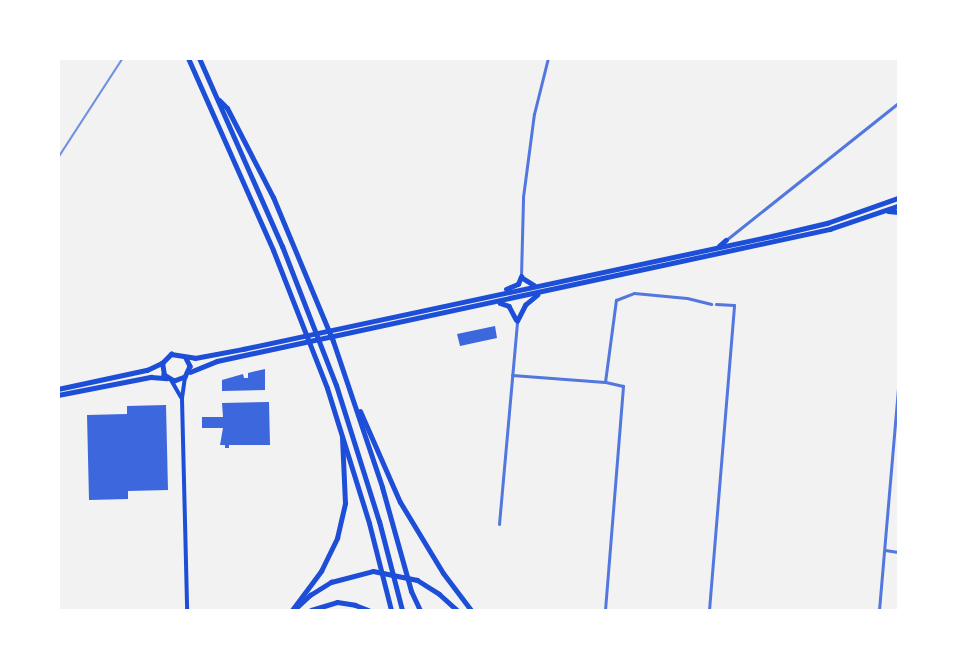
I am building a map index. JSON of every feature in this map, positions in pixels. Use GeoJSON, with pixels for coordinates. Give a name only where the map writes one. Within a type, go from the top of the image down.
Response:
{"type":"FeatureCollection","features":[{"type":"Feature","properties":{"kind":"highway"},"geometry":{"type":"LineString","coordinates":[[188,58],[288,285],[342,435],[392,610]]}},
{"type":"Feature","properties":{"kind":"highway"},"geometry":{"type":"LineString","coordinates":[[199,58],[290,264],[336,385],[379,521],[402,610]]}},
{"type":"Feature","properties":{"kind":"highway"},"geometry":{"type":"LineString","coordinates":[[216,97],[227,108],[288,229],[354,401],[407,580],[420,610]]}},
{"type":"Feature","properties":{"kind":"highway"},"geometry":{"type":"LineString","coordinates":[[58,395],[150,377],[178,381],[207,363],[355,325],[828,223],[898,198]]}},
{"type":"Feature","properties":{"kind":"highway"},"geometry":{"type":"LineString","coordinates":[[58,389],[147,370],[162,363],[167,356],[175,353],[186,358],[357,332],[830,230],[898,206]]}},
{"type":"Feature","properties":{"kind":"highway"},"geometry":{"type":"LineString","coordinates":[[886,211],[898,212]]}},
{"type":"Feature","properties":{"kind":"highway"},"geometry":{"type":"LineString","coordinates":[[717,248],[726,240]]}},
{"type":"Feature","properties":{"kind":"highway"},"geometry":{"type":"LineString","coordinates":[[497,294],[518,284],[521,277],[526,282],[537,285]]}},
{"type":"Feature","properties":{"kind":"highway"},"geometry":{"type":"LineString","coordinates":[[517,321],[525,305],[539,293]]}},
{"type":"Feature","properties":{"kind":"highway"},"geometry":{"type":"LineString","coordinates":[[497,302],[509,306],[517,321]]}},
{"type":"Feature","properties":{"kind":"highway"},"geometry":{"type":"LineString","coordinates":[[186,358],[190,366],[187,375]]}},
{"type":"Feature","properties":{"kind":"highway"},"geometry":{"type":"LineString","coordinates":[[162,363],[162,371],[169,379]]}},
{"type":"Feature","properties":{"kind":"highway"},"geometry":{"type":"LineString","coordinates":[[354,401],[366,421],[404,510],[443,573],[471,610]]}},
{"type":"Feature","properties":{"kind":"highway"},"geometry":{"type":"LineString","coordinates":[[292,610],[321,571],[337,538],[345,503],[342,435]]}},
{"type":"Feature","properties":{"kind":"highway"},"geometry":{"type":"LineString","coordinates":[[292,610],[331,582],[358,573],[373,572],[417,580],[439,594],[457,610]]}},
{"type":"Feature","properties":{"kind":"highway"},"geometry":{"type":"LineString","coordinates":[[311,610],[337,602],[355,604],[368,610]]}},
{"type":"Feature","properties":{"kind":"main road"},"geometry":{"type":"LineString","coordinates":[[187,375],[182,399],[187,610]]}},
{"type":"Feature","properties":{"kind":"main road"},"geometry":{"type":"LineString","coordinates":[[169,379],[182,399]]}},
{"type":"Feature","properties":{"kind":"street"},"geometry":{"type":"LineString","coordinates":[[521,277],[524,189],[534,114],[548,58]]}},
{"type":"Feature","properties":{"kind":"street"},"geometry":{"type":"LineString","coordinates":[[726,240],[898,103]]}},
{"type":"Feature","properties":{"kind":"street"},"geometry":{"type":"LineString","coordinates":[[605,382],[616,300],[634,293],[687,298],[711,304]]}},
{"type":"Feature","properties":{"kind":"street"},"geometry":{"type":"LineString","coordinates":[[709,610],[735,305],[716,304]]}},
{"type":"Feature","properties":{"kind":"street"},"geometry":{"type":"LineString","coordinates":[[499,524],[517,321]]}},
{"type":"Feature","properties":{"kind":"street"},"geometry":{"type":"LineString","coordinates":[[512,375],[605,382],[622,386],[604,610]]}},
{"type":"Feature","properties":{"kind":"street"},"geometry":{"type":"LineString","coordinates":[[879,610],[898,390]]}},
{"type":"Feature","properties":{"kind":"street"},"geometry":{"type":"LineString","coordinates":[[885,550],[898,552]]}},
{"type":"Feature","properties":{"kind":"building"},"geometry":{"type":"Polygon","coordinates":[[[495,326],[497,338],[460,346],[457,334],[495,326]]]}},
{"type":"Feature","properties":{"kind":"building"},"geometry":{"type":"Polygon","coordinates":[[[265,369],[265,390],[222,391],[222,380],[243,374],[244,378],[248,378],[248,373],[265,369]]]}},
{"type":"Feature","properties":{"kind":"building"},"geometry":{"type":"Polygon","coordinates":[[[269,402],[270,445],[229,445],[229,448],[225,448],[225,445],[220,445],[223,428],[202,428],[202,417],[223,417],[222,403],[269,402]]]}},
{"type":"Feature","properties":{"kind":"building"},"geometry":{"type":"Polygon","coordinates":[[[166,405],[168,490],[128,491],[128,499],[89,500],[87,415],[127,414],[127,406],[166,405]]]}},
{"type":"Feature","properties":{"kind":"railway"},"geometry":{"type":"LineString","coordinates":[[58,158],[123,58]]}}]}
